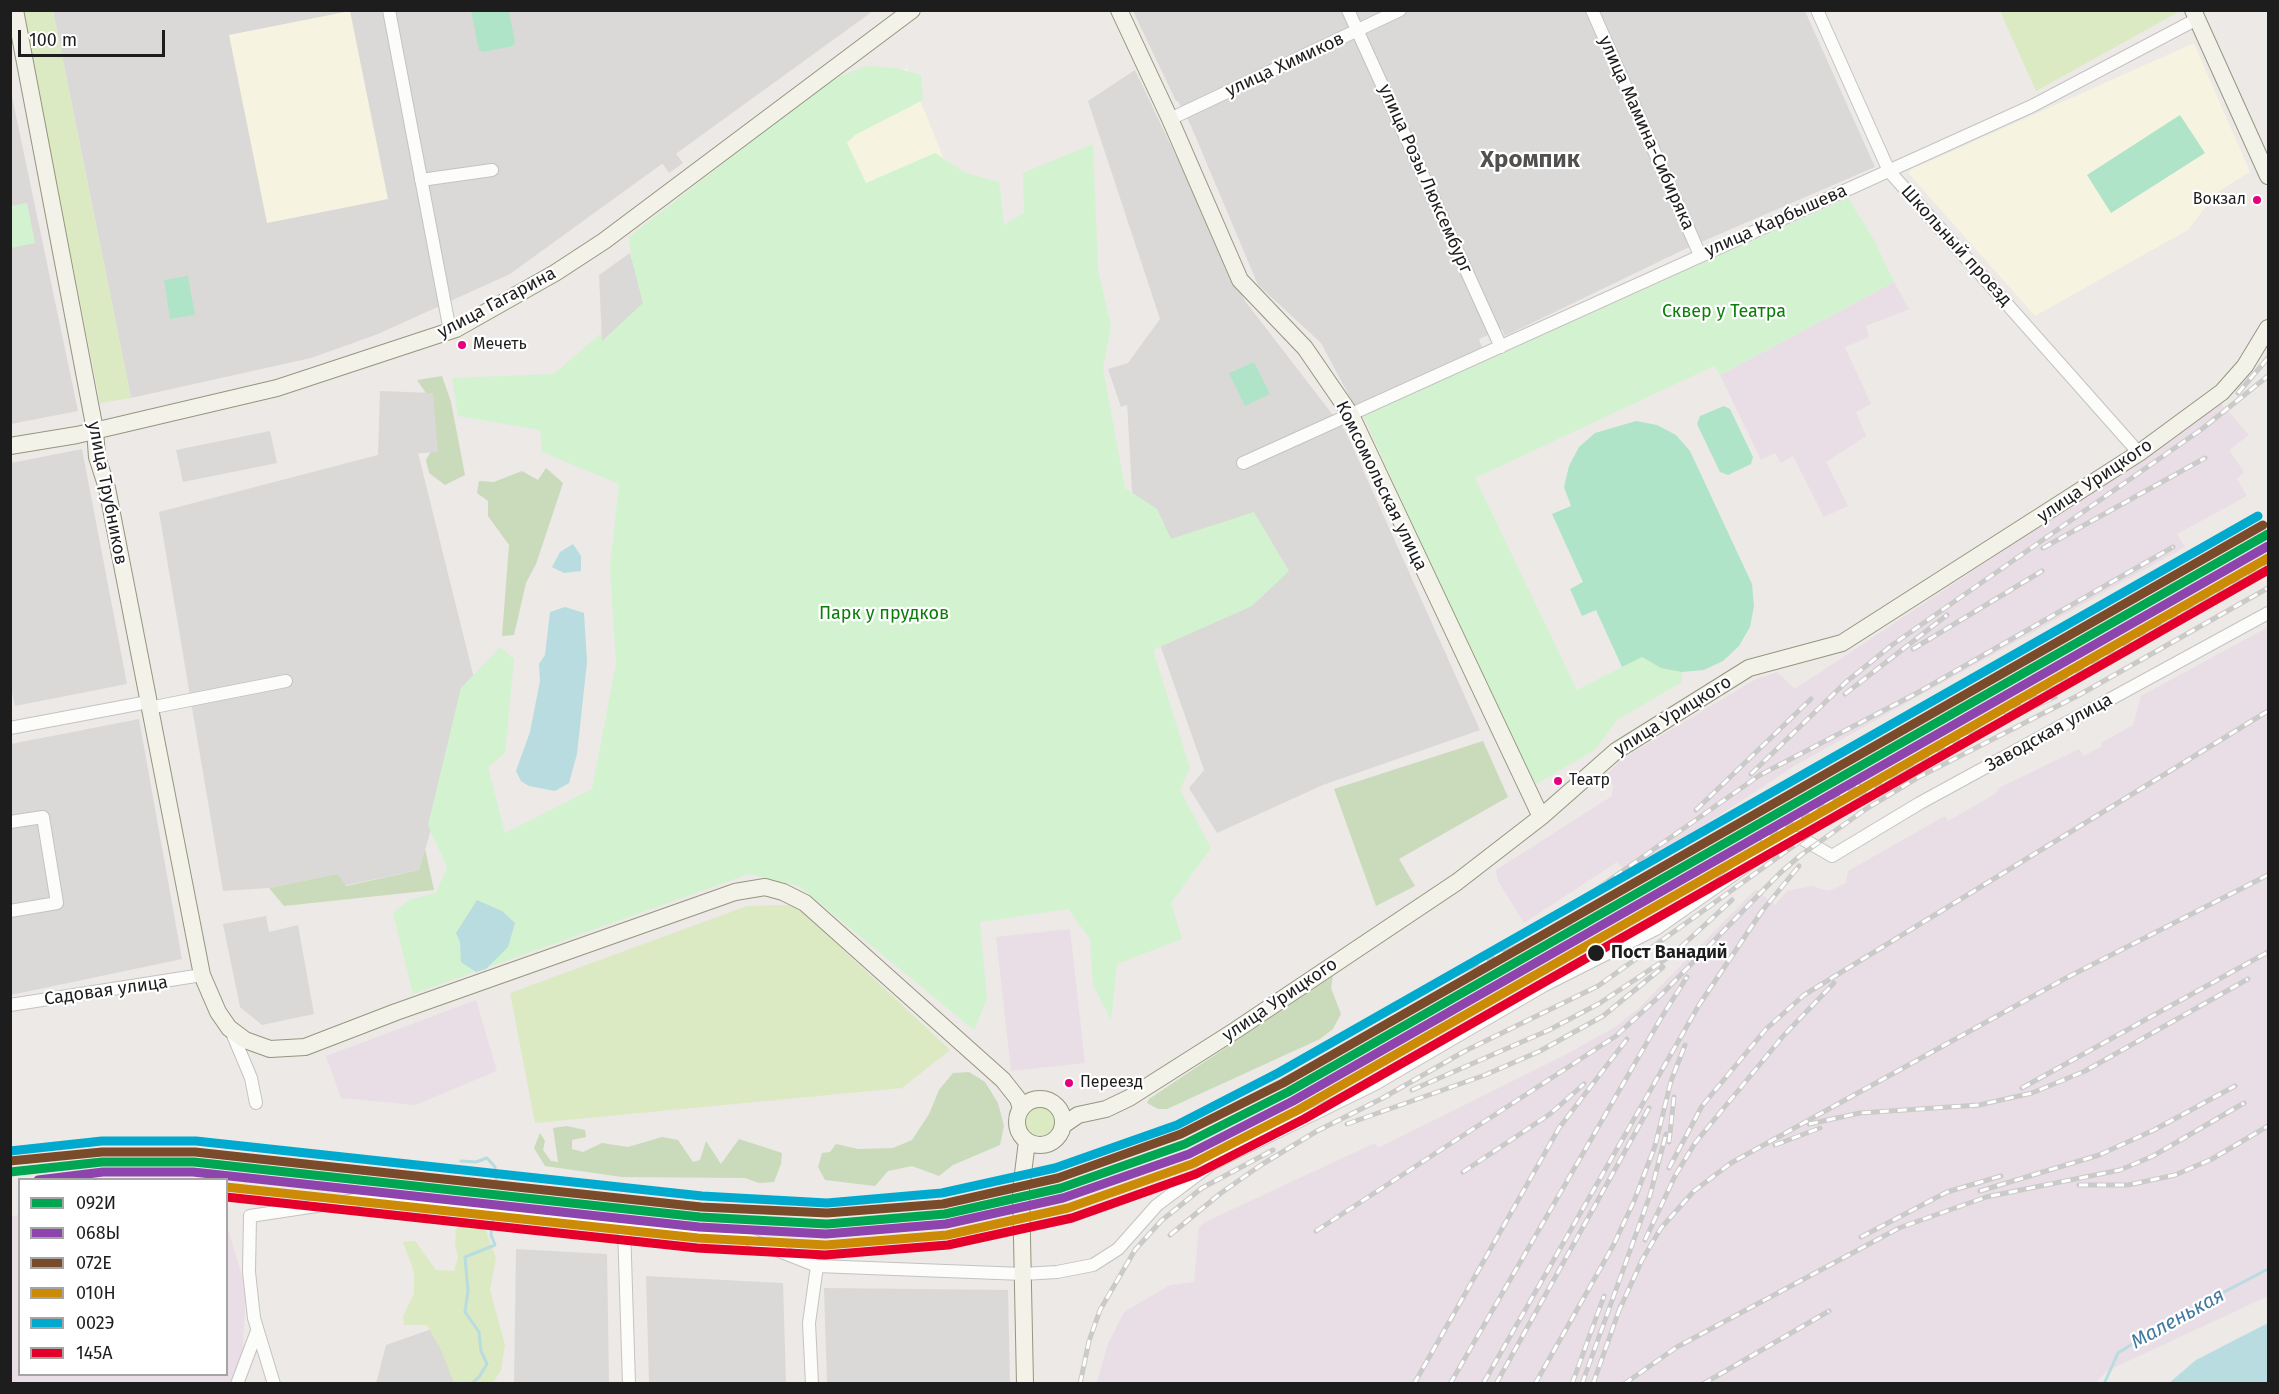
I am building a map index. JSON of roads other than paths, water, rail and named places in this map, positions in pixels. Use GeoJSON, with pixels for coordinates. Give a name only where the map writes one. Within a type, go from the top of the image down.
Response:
{"type":"FeatureCollection","features":[{"type":"Feature","properties":{"kind":"street"},"geometry":{"type":"LineString","coordinates":[[389,10],[450,331]]}},
{"type":"Feature","properties":{"kind":"street","name":"улица Гагарина"},"geometry":{"type":"LineString","coordinates":[[10,446],[95,430],[287,385],[450,331],[555,273],[604,241],[912,10]]}},
{"type":"Feature","properties":{"kind":"street","name":"Комсомольская улица"},"geometry":{"type":"LineString","coordinates":[[1119,10],[1170,119],[1240,280],[1305,348],[1351,415],[1541,817]]}},
{"type":"Feature","properties":{"kind":"street","name":"улица Розы Люксембург"},"geometry":{"type":"LineString","coordinates":[[1348,10],[1501,347]]}},
{"type":"Feature","properties":{"kind":"street","name":"улица Химиков"},"geometry":{"type":"LineString","coordinates":[[1170,119],[1400,10]]}},
{"type":"Feature","properties":{"kind":"street","name":"улица Мамина-Сибиряка"},"geometry":{"type":"LineString","coordinates":[[1592,10],[1700,255]]}},
{"type":"Feature","properties":{"kind":"street","name":"Школьный проезд"},"geometry":{"type":"LineString","coordinates":[[1817,10],[1888,171],[2139,453]]}},
{"type":"Feature","properties":{"kind":"street","name":"улица Трубников"},"geometry":{"type":"LineString","coordinates":[[14,12],[95,430],[97,457],[106,488],[202,975],[218,1012],[229,1028]]}},
{"type":"Feature","properties":{"kind":"street"},"geometry":{"type":"LineString","coordinates":[[2195,15],[2264,154],[2268,176]]}},
{"type":"Feature","properties":{"kind":"street","name":"улица Карбышева"},"geometry":{"type":"LineString","coordinates":[[1243,463],[2047,99],[2195,15]]}},
{"type":"Feature","properties":{"kind":"street"},"geometry":{"type":"LineString","coordinates":[[422,180],[492,170]]}},
{"type":"Feature","properties":{"kind":"street","name":"улица Урицкого"},"geometry":{"type":"LineString","coordinates":[[1068,1117],[1106,1109],[1129,1098],[1208,1048],[1481,865],[1541,817],[1616,751],[1749,668],[1842,643],[2139,453],[2222,392],[2245,366],[2268,328]]}},
{"type":"Feature","properties":{"kind":"street","name":"Заводская улица"},"geometry":{"type":"LineString","coordinates":[[1023,1275],[1070,1270],[1102,1261],[1118,1249],[1157,1205],[1212,1164],[1375,1084],[1543,986],[1656,929],[1777,844],[1792,838],[1801,838],[1832,856],[1920,803],[2268,613]]}},
{"type":"Feature","properties":{"kind":"street"},"geometry":{"type":"LineString","coordinates":[[11,726],[286,681]]}},
{"type":"Feature","properties":{"kind":"street"},"geometry":{"type":"LineString","coordinates":[[10,822],[43,817],[57,903],[10,911]]}},
{"type":"Feature","properties":{"kind":"street"},"geometry":{"type":"LineString","coordinates":[[229,1028],[245,1040],[270,1049],[305,1047],[396,1012],[735,892],[765,887],[783,892],[806,903],[979,1058],[1023,1103]]}},
{"type":"Feature","properties":{"kind":"street","name":"Садовая улица"},"geometry":{"type":"LineString","coordinates":[[10,1005],[202,975]]}},
{"type":"Feature","properties":{"kind":"street"},"geometry":{"type":"LineString","coordinates":[[229,1028],[251,1078],[256,1104]]}},
{"type":"Feature","properties":{"kind":"street"},"geometry":{"type":"LineString","coordinates":[[1023,1103],[1047,1100],[1068,1117],[1063,1132],[1052,1142],[1029,1146]]}},
{"type":"Feature","properties":{"kind":"street"},"geometry":{"type":"LineString","coordinates":[[1023,1103],[1017,1116],[1017,1128],[1029,1146],[1021,1190],[1025,1383]]}},
{"type":"Feature","properties":{"kind":"street"},"geometry":{"type":"LineString","coordinates":[[274,1383],[257,1332],[249,1272],[250,1216],[376,1197],[624,1226],[736,1234],[818,1266],[1023,1275]]}},
{"type":"Feature","properties":{"kind":"street"},"geometry":{"type":"LineString","coordinates":[[624,1226],[629,1383]]}},
{"type":"Feature","properties":{"kind":"street"},"geometry":{"type":"LineString","coordinates":[[812,1383],[809,1323],[818,1266]]}},
{"type":"Feature","properties":{"kind":"street"},"geometry":{"type":"LineString","coordinates":[[237,1383],[257,1332]]}},
{"type":"Feature","properties":{"kind":"water"},"geometry":{"type":"Polygon","coordinates":[[[573,544],[581,556],[581,571],[564,573],[552,567],[560,552],[573,544]]]}},
{"type":"Feature","properties":{"kind":"water"},"geometry":{"type":"Polygon","coordinates":[[[565,607],[584,613],[587,662],[577,754],[569,783],[555,791],[529,786],[521,781],[516,771],[530,732],[540,681],[539,664],[545,655],[550,612],[565,607]]]}},
{"type":"Feature","properties":{"kind":"water"},"geometry":{"type":"Polygon","coordinates":[[[477,900],[502,911],[515,923],[508,947],[486,969],[476,972],[461,962],[460,942],[456,933],[477,900]]]}},
{"type":"Feature","properties":{"kind":"water"},"geometry":{"type":"Polygon","coordinates":[[[2268,1323],[2268,1383],[2169,1383],[2196,1360],[2268,1323]]]}},
{"type":"Feature","properties":{"kind":"waterway"},"geometry":{"type":"LineString","coordinates":[[461,1161],[476,1162],[487,1158],[495,1167],[496,1179]]}},
{"type":"Feature","properties":{"kind":"waterway"},"geometry":{"type":"LineString","coordinates":[[471,1384],[479,1377],[487,1364],[481,1351],[479,1332],[465,1312],[468,1291],[465,1257],[495,1245],[491,1235],[493,1219]]}},
{"type":"Feature","properties":{"kind":"waterway","name":"Маленькая"},"geometry":{"type":"LineString","coordinates":[[2104,1384],[2118,1353],[2169,1321],[2268,1269]]}},
{"type":"Feature","properties":{"kind":"railway"},"geometry":{"type":"LineString","coordinates":[[2238,393],[2268,358]]}},
{"type":"Feature","properties":{"kind":"railway"},"geometry":{"type":"LineString","coordinates":[[1751,774],[1846,682],[1892,645],[2202,429],[2268,376]]}},
{"type":"Feature","properties":{"kind":"railway"},"geometry":{"type":"LineString","coordinates":[[2043,548],[2205,458]]}},
{"type":"Feature","properties":{"kind":"railway"},"geometry":{"type":"LineString","coordinates":[[1524,935],[1584,898],[1760,775],[1917,693],[2173,547]]}},
{"type":"Feature","properties":{"kind":"railway"},"geometry":{"type":"LineString","coordinates":[[2005,712],[2268,562]]}},
{"type":"Feature","properties":{"kind":"railway"},"geometry":{"type":"LineString","coordinates":[[1913,649],[2042,571]]}},
{"type":"Feature","properties":{"kind":"railway"},"geometry":{"type":"LineString","coordinates":[[1316,1231],[1616,1036],[1664,992],[1780,873],[1801,855],[1866,809],[1917,778],[2079,695],[2268,588]]}},
{"type":"Feature","properties":{"kind":"railway"},"geometry":{"type":"LineString","coordinates":[[1845,694],[1947,615]]}},
{"type":"Feature","properties":{"kind":"railway"},"geometry":{"type":"LineString","coordinates":[[1381,1099],[1465,1051],[1598,986],[1890,777],[1944,747],[2055,697]]}},
{"type":"Feature","properties":{"kind":"railway"},"geometry":{"type":"LineString","coordinates":[[1696,810],[1811,699]]}},
{"type":"Feature","properties":{"kind":"railway"},"geometry":{"type":"LineString","coordinates":[[1669,1168],[1702,1106],[1766,1029],[1804,995],[2268,711]]}},
{"type":"Feature","properties":{"kind":"railway"},"geometry":{"type":"LineString","coordinates":[[1762,840],[1859,785]]}},
{"type":"Feature","properties":{"kind":"railway"},"geometry":{"type":"LineString","coordinates":[[1484,1382],[1699,1005],[1762,911],[1799,866]]}},
{"type":"Feature","properties":{"kind":"railway"},"geometry":{"type":"LineString","coordinates":[[1618,1313],[1642,1260],[1661,1228],[1694,1191],[1731,1163],[2066,978],[2268,875]]}},
{"type":"Feature","properties":{"kind":"railway"},"geometry":{"type":"LineString","coordinates":[[1412,1090],[1549,1030],[1600,1003],[1672,955],[1732,900]]}},
{"type":"Feature","properties":{"kind":"railway"},"geometry":{"type":"LineString","coordinates":[[1429,986],[1570,923]]}},
{"type":"Feature","properties":{"kind":"railway"},"geometry":{"type":"LineString","coordinates":[[2022,1088],[2268,952]]}},
{"type":"Feature","properties":{"kind":"railway"},"geometry":{"type":"LineString","coordinates":[[1347,1124],[1485,1075],[1540,1051],[1603,1016],[1663,967]]}},
{"type":"Feature","properties":{"kind":"railway"},"geometry":{"type":"LineString","coordinates":[[1450,1384],[1661,1018],[1687,977]]}},
{"type":"Feature","properties":{"kind":"railway"},"geometry":{"type":"LineString","coordinates":[[1809,1124],[1860,1113],[1979,1105],[2032,1093],[2085,1071],[2248,979]]}},
{"type":"Feature","properties":{"kind":"railway"},"geometry":{"type":"LineString","coordinates":[[1645,1240],[1675,1176],[1695,1143],[1784,1035],[1834,983]]}},
{"type":"Feature","properties":{"kind":"railway"},"geometry":{"type":"LineString","coordinates":[[1414,1384],[1559,1128],[1627,1039]]}},
{"type":"Feature","properties":{"kind":"railway"},"geometry":{"type":"LineString","coordinates":[[1535,1384],[1613,1246],[1634,1201],[1655,1146],[1671,1081],[1685,1045]]}},
{"type":"Feature","properties":{"kind":"railway"},"geometry":{"type":"LineString","coordinates":[[1463,1172],[1550,1114],[1584,1084]]}},
{"type":"Feature","properties":{"kind":"railway"},"geometry":{"type":"LineString","coordinates":[[1980,1191],[2099,1155],[2154,1130],[2235,1086]]}},
{"type":"Feature","properties":{"kind":"railway"},"geometry":{"type":"LineString","coordinates":[[1170,1235],[1221,1193],[1261,1165],[1317,1131],[1389,1095]]}},
{"type":"Feature","properties":{"kind":"railway"},"geometry":{"type":"LineString","coordinates":[[1669,1142],[1674,1097]]}},
{"type":"Feature","properties":{"kind":"railway"},"geometry":{"type":"LineString","coordinates":[[1624,1384],[1677,1347],[1899,1228],[1986,1197],[2120,1170],[2153,1156],[2244,1103]]}},
{"type":"Feature","properties":{"kind":"railway"},"geometry":{"type":"LineString","coordinates":[[1496,1384],[1649,1108]]}},
{"type":"Feature","properties":{"kind":"railway"},"geometry":{"type":"LineString","coordinates":[[2079,1185],[2128,1185],[2175,1175],[2212,1159],[2268,1126]]}},
{"type":"Feature","properties":{"kind":"railway"},"geometry":{"type":"LineString","coordinates":[[1775,1145],[1820,1128]]}},
{"type":"Feature","properties":{"kind":"railway"},"geometry":{"type":"LineString","coordinates":[[1582,1384],[1650,1195],[1666,1134]]}},
{"type":"Feature","properties":{"kind":"railway"},"geometry":{"type":"LineString","coordinates":[[1080,1384],[1089,1341],[1100,1310],[1135,1250],[1161,1221],[1202,1188],[1273,1150]]}},
{"type":"Feature","properties":{"kind":"railway"},"geometry":{"type":"LineString","coordinates":[[1861,1237],[1947,1192],[2001,1176]]}},
{"type":"Feature","properties":{"kind":"railway"},"geometry":{"type":"LineString","coordinates":[[1572,1384],[1604,1296]]}},
{"type":"Feature","properties":{"kind":"railway"},"geometry":{"type":"LineString","coordinates":[[1593,1384],[1621,1305]]}},
{"type":"Feature","properties":{"kind":"railway"},"geometry":{"type":"LineString","coordinates":[[1703,1384],[1829,1311]]}},
{"type":"Feature","properties":{"kind":"place","name":"Вокзал"},"geometry":{"type":"Point","coordinates":[2257,200]}},
{"type":"Feature","properties":{"kind":"place","name":"Мечеть"},"geometry":{"type":"Point","coordinates":[462,345]}},
{"type":"Feature","properties":{"kind":"place","name":"Театр"},"geometry":{"type":"Point","coordinates":[1558,781]}},
{"type":"Feature","properties":{"kind":"place","name":"Пост Ванадий"},"geometry":{"type":"Point","coordinates":[1596,953]}},
{"type":"Feature","properties":{"kind":"place","name":"Переезд"},"geometry":{"type":"Point","coordinates":[1069,1083]}},
{"type":"Feature","properties":{"kind":"district","name":"Хромпик"},"geometry":{"type":"Point","coordinates":[1530,160]}},
{"type":"Feature","properties":{"kind":"park label","name":"Сквер у Театра"},"geometry":{"type":"Point","coordinates":[1724,312]}},
{"type":"Feature","properties":{"kind":"park label","name":"Парк у прудков"},"geometry":{"type":"Point","coordinates":[884,614]}}]}
